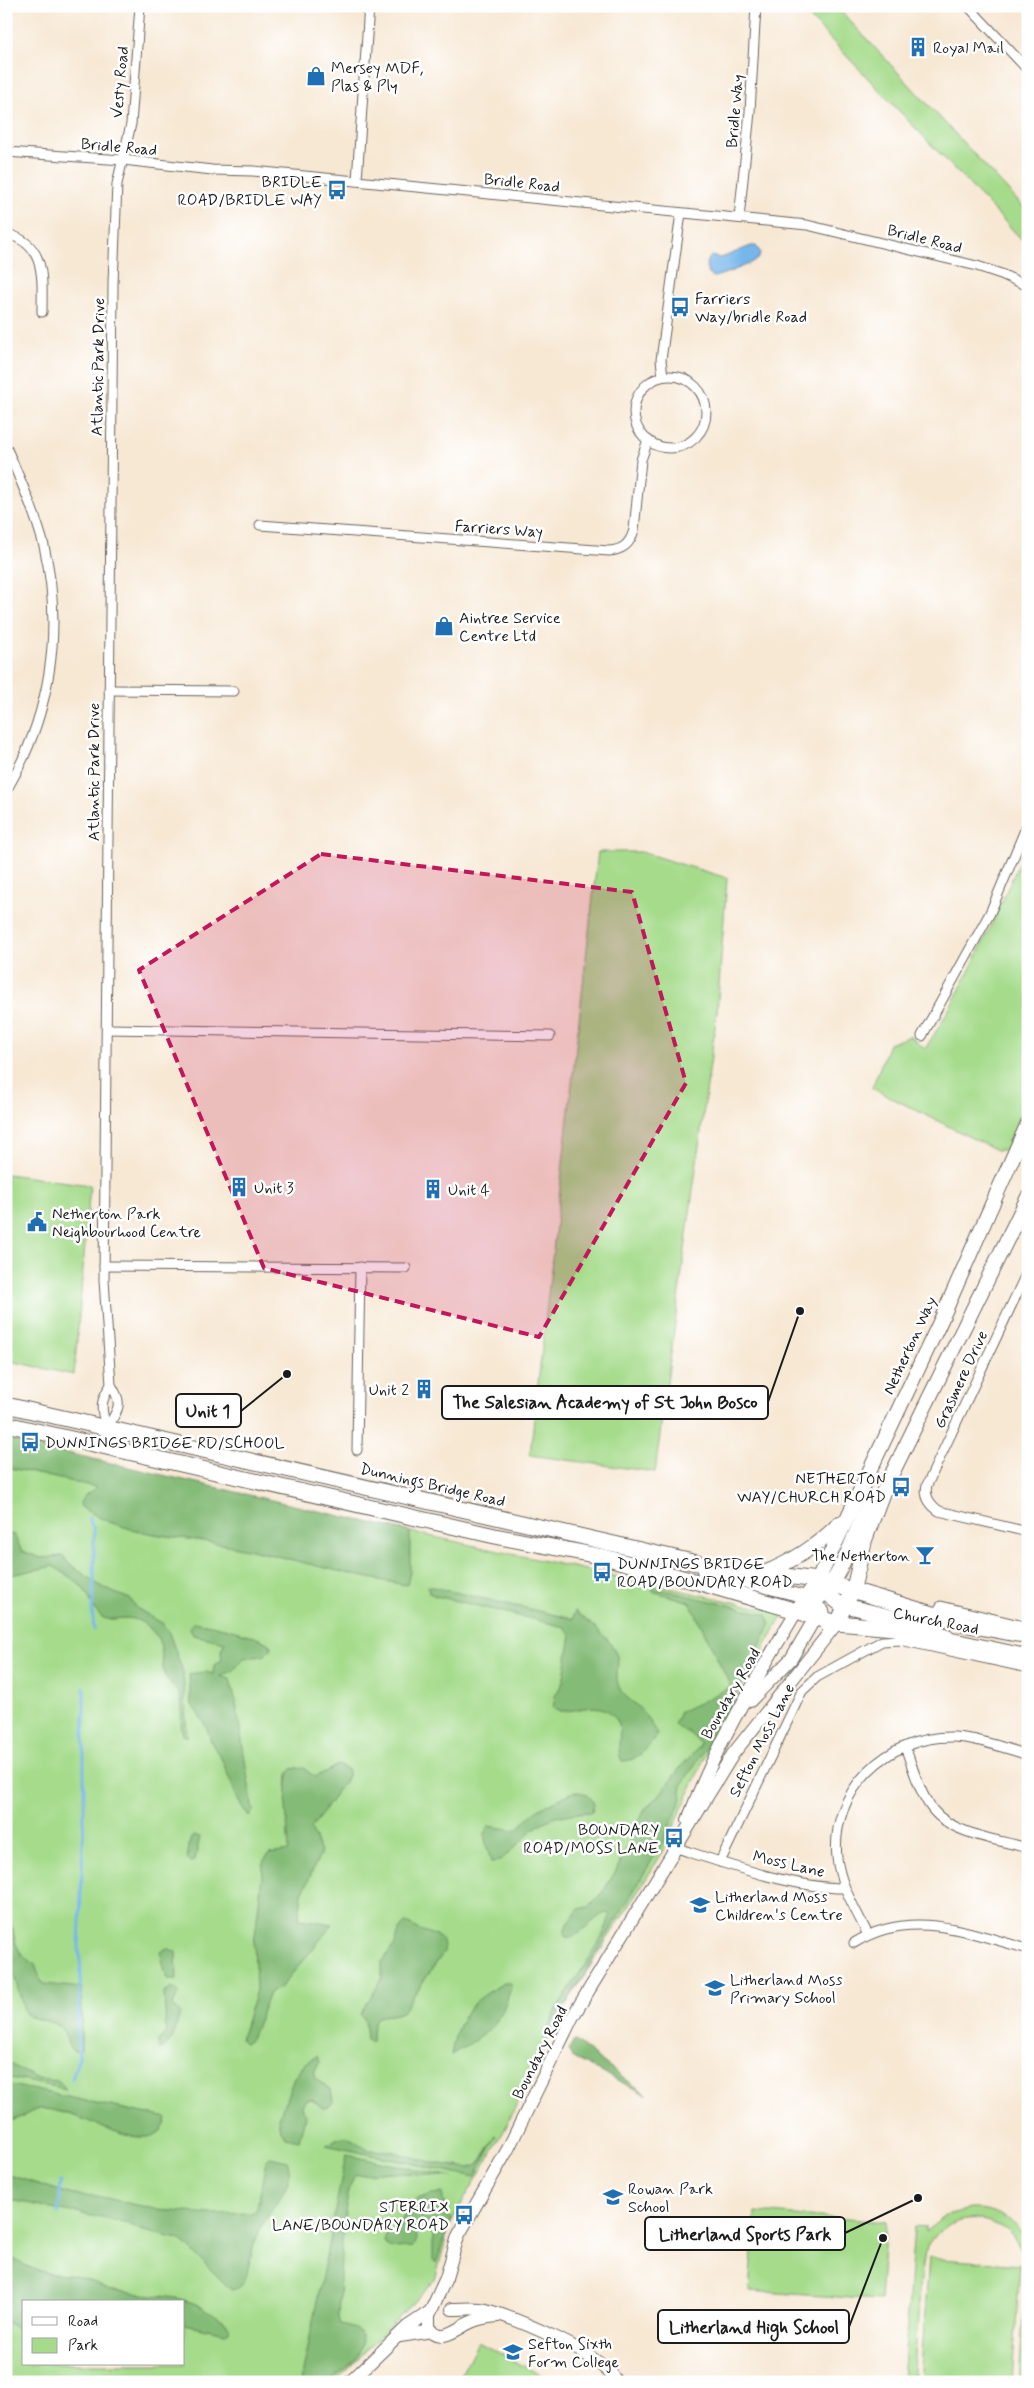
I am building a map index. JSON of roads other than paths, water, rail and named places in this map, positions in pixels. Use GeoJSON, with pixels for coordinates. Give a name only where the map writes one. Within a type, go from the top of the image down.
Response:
{"type":"FeatureCollection","features":[{"type":"Feature","properties":{"kind":"highway","name":"Dunnings Bridge Road"},"geometry":{"type":"LineString","coordinates":[[6,1405],[105,1437],[141,1454],[495,1536],[604,1557],[811,1611]]}},
{"type":"Feature","properties":{"kind":"highway","name":"Dunnings Bridge Road"},"geometry":{"type":"LineString","coordinates":[[6,1424],[105,1437],[666,1555],[719,1568],[824,1581],[847,1598]]}},
{"type":"Feature","properties":{"kind":"highway","name":"Church Road"},"geometry":{"type":"LineString","coordinates":[[847,1598],[870,1595],[968,1624],[1028,1636]]}},
{"type":"Feature","properties":{"kind":"highway","name":"Church Road"},"geometry":{"type":"LineString","coordinates":[[811,1611],[1028,1657]]}},
{"type":"Feature","properties":{"kind":"main road","name":"Netherton Way"},"geometry":{"type":"LineString","coordinates":[[824,1581],[846,1516],[941,1320],[1028,1123]]}},
{"type":"Feature","properties":{"kind":"main road"},"geometry":{"type":"LineString","coordinates":[[847,1598],[871,1524],[895,1469],[1028,1197]]}},
{"type":"Feature","properties":{"kind":"main road"},"geometry":{"type":"LineString","coordinates":[[811,1611],[824,1581],[870,1500],[895,1469]]}},
{"type":"Feature","properties":{"kind":"main road"},"geometry":{"type":"LineString","coordinates":[[762,1574],[795,1560],[810,1550],[846,1516]]}},
{"type":"Feature","properties":{"kind":"main road"},"geometry":{"type":"LineString","coordinates":[[824,1581],[847,1598],[927,1626],[954,1641]]}},
{"type":"Feature","properties":{"kind":"main road"},"geometry":{"type":"LineString","coordinates":[[811,1611],[847,1598]]}},
{"type":"Feature","properties":{"kind":"street","name":"Vesty Road"},"geometry":{"type":"LineString","coordinates":[[123,160],[131,124],[140,6]]}},
{"type":"Feature","properties":{"kind":"street"},"geometry":{"type":"LineString","coordinates":[[357,180],[369,6]]}},
{"type":"Feature","properties":{"kind":"street","name":"Bridle Way"},"geometry":{"type":"LineString","coordinates":[[739,218],[750,112],[756,6]]}},
{"type":"Feature","properties":{"kind":"street"},"geometry":{"type":"LineString","coordinates":[[968,6],[1028,70]]}},
{"type":"Feature","properties":{"kind":"street","name":"Bridle Road"},"geometry":{"type":"LineString","coordinates":[[6,152],[123,160],[212,170],[253,171],[357,180],[807,225],[985,268],[1028,286]]}},
{"type":"Feature","properties":{"kind":"street","name":"Atlantic Park Drive"},"geometry":{"type":"LineString","coordinates":[[105,1437],[115,1418],[118,1402],[118,1396],[111,1385],[104,1266],[113,284],[117,184],[123,160]]}},
{"type":"Feature","properties":{"kind":"street"},"geometry":{"type":"LineString","coordinates":[[663,376],[661,360],[682,213]]}},
{"type":"Feature","properties":{"kind":"street"},"geometry":{"type":"LineString","coordinates":[[6,234],[27,244],[39,261],[42,273],[42,312]]}},
{"type":"Feature","properties":{"kind":"street"},"geometry":{"type":"LineString","coordinates":[[663,376],[676,376],[695,385],[705,400],[706,417],[702,429],[693,441],[681,447],[658,446],[648,440],[638,429],[634,417],[634,407],[638,395],[645,385],[663,376]]}},
{"type":"Feature","properties":{"kind":"street","name":"Farriers Way"},"geometry":{"type":"LineString","coordinates":[[260,525],[608,551],[620,550],[631,541],[634,530],[641,460],[648,440]]}},
{"type":"Feature","properties":{"kind":"street"},"geometry":{"type":"LineString","coordinates":[[6,447],[9,460],[43,546],[52,595],[53,644],[49,676],[40,716],[31,743],[6,791]]}},
{"type":"Feature","properties":{"kind":"street"},"geometry":{"type":"LineString","coordinates":[[109,690],[234,692]]}},
{"type":"Feature","properties":{"kind":"street"},"geometry":{"type":"LineString","coordinates":[[922,1036],[990,913],[1028,823]]}},
{"type":"Feature","properties":{"kind":"street"},"geometry":{"type":"LineString","coordinates":[[107,1029],[550,1036]]}},
{"type":"Feature","properties":{"kind":"street"},"geometry":{"type":"LineString","coordinates":[[104,1266],[406,1268]]}},
{"type":"Feature","properties":{"kind":"street"},"geometry":{"type":"LineString","coordinates":[[357,1450],[360,1267]]}},
{"type":"Feature","properties":{"kind":"street","name":"Grasmere Drive"},"geometry":{"type":"LineString","coordinates":[[1028,1270],[928,1485],[926,1493],[929,1502],[943,1513],[1028,1532]]}},
{"type":"Feature","properties":{"kind":"street","name":"Atlantic Park Drive"},"geometry":{"type":"LineString","coordinates":[[105,1437],[102,1397],[111,1385]]}},
{"type":"Feature","properties":{"kind":"street"},"geometry":{"type":"LineString","coordinates":[[666,1555],[694,1570],[811,1611],[791,1659],[736,1715]]}},
{"type":"Feature","properties":{"kind":"street","name":"Church Road"},"geometry":{"type":"LineString","coordinates":[[935,1615],[941,1606],[1028,1627]]}},
{"type":"Feature","properties":{"kind":"street","name":"Boundary Road"},"geometry":{"type":"LineString","coordinates":[[431,2311],[446,2278],[458,2236],[508,2149],[573,2016],[734,1754],[821,1644],[811,1611]]}},
{"type":"Feature","properties":{"kind":"street","name":"Boundary Road"},"geometry":{"type":"LineString","coordinates":[[677,1848],[704,1776],[736,1715],[811,1611]]}},
{"type":"Feature","properties":{"kind":"street","name":"Church Road"},"geometry":{"type":"LineString","coordinates":[[882,1641],[900,1640],[1028,1668]]}},
{"type":"Feature","properties":{"kind":"street","name":"Sefton Moss Lane"},"geometry":{"type":"LineString","coordinates":[[720,1862],[802,1691],[817,1677],[882,1641]]}},
{"type":"Feature","properties":{"kind":"street"},"geometry":{"type":"LineString","coordinates":[[844,1888],[837,1859],[836,1833],[843,1804],[858,1780],[878,1762],[905,1747],[927,1739],[954,1737],[1028,1755]]}},
{"type":"Feature","properties":{"kind":"street"},"geometry":{"type":"LineString","coordinates":[[905,1747],[932,1810],[946,1823],[963,1830],[1028,1848]]}},
{"type":"Feature","properties":{"kind":"street","name":"Moss Lane"},"geometry":{"type":"LineString","coordinates":[[677,1848],[720,1862],[821,1888],[844,1888],[868,1935]]}},
{"type":"Feature","properties":{"kind":"street"},"geometry":{"type":"LineString","coordinates":[[854,1943],[868,1935],[916,1924],[942,1926],[1028,1949]]}},
{"type":"Feature","properties":{"kind":"street","name":"Boundary Road"},"geometry":{"type":"LineString","coordinates":[[446,2278],[451,2309]]}},
{"type":"Feature","properties":{"kind":"street"},"geometry":{"type":"LineString","coordinates":[[350,2382],[400,2336],[407,2327],[431,2311],[443,2306],[451,2309],[486,2310],[556,2337],[598,2363],[616,2382]]}},
{"type":"Feature","properties":{"kind":"street"},"geometry":{"type":"LineString","coordinates":[[451,2309],[457,2317],[454,2331]]}},
{"type":"Feature","properties":{"kind":"street"},"geometry":{"type":"LineString","coordinates":[[431,2311],[428,2324],[432,2331]]}},
{"type":"Feature","properties":{"kind":"street"},"geometry":{"type":"LineString","coordinates":[[400,2336],[432,2331],[444,2336],[477,2320],[498,2316]]}},
{"type":"Feature","properties":{"kind":"water"},"geometry":{"type":"Polygon","coordinates":[[[751,246],[756,246],[760,252],[759,258],[756,260],[713,277],[708,273],[706,263],[711,256],[721,258],[751,246]]]}},
{"type":"Feature","properties":{"kind":"waterway"},"geometry":{"type":"LineString","coordinates":[[89,1518],[94,1530],[92,1610],[94,1629]]}},
{"type":"Feature","properties":{"kind":"waterway"},"geometry":{"type":"LineString","coordinates":[[72,2079],[79,2057],[77,2028],[81,1974],[79,1946],[84,1820],[84,1687]]}},
{"type":"Feature","properties":{"kind":"waterway"},"geometry":{"type":"LineString","coordinates":[[6,1893],[10,1894]]}},
{"type":"Feature","properties":{"kind":"waterway"},"geometry":{"type":"LineString","coordinates":[[58,2213],[61,2182]]}},
{"type":"Feature","properties":{"kind":"place","name":"Royal Mail"},"geometry":{"type":"Point","coordinates":[918,47]}},
{"type":"Feature","properties":{"kind":"place","name":"Mersey MDF, Plas & Ply"},"geometry":{"type":"Point","coordinates":[316,76]}},
{"type":"Feature","properties":{"kind":"place","name":"BRIDLE ROAD/BRIDLE WAY"},"geometry":{"type":"Point","coordinates":[337,190]}},
{"type":"Feature","properties":{"kind":"place","name":"Farriers Way/bridle Road"},"geometry":{"type":"Point","coordinates":[680,307]}},
{"type":"Feature","properties":{"kind":"place","name":"Aintree Service Centre Ltd"},"geometry":{"type":"Point","coordinates":[444,626]}},
{"type":"Feature","properties":{"kind":"place","name":"Unit 3"},"geometry":{"type":"Point","coordinates":[239,1187]}},
{"type":"Feature","properties":{"kind":"place","name":"Unit 4"},"geometry":{"type":"Point","coordinates":[433,1189]}},
{"type":"Feature","properties":{"kind":"place","name":"Netherton Park Neighbourhood Centre"},"geometry":{"type":"Point","coordinates":[37,1222]}},
{"type":"Feature","properties":{"kind":"place","name":"The Salesian Academy of St John Bosco"},"geometry":{"type":"Point","coordinates":[800,1311]}},
{"type":"Feature","properties":{"kind":"place","name":"Unit 1"},"geometry":{"type":"Point","coordinates":[287,1374]}},
{"type":"Feature","properties":{"kind":"place","name":"Unit 2"},"geometry":{"type":"Point","coordinates":[424,1389]}},
{"type":"Feature","properties":{"kind":"place","name":"DUNNINGS BRIDGE RD/SCHOOL"},"geometry":{"type":"Point","coordinates":[30,1442]}},
{"type":"Feature","properties":{"kind":"place","name":"NETHERTON WAY/CHURCH ROAD"},"geometry":{"type":"Point","coordinates":[901,1487]}},
{"type":"Feature","properties":{"kind":"place","name":"The Netherton"},"geometry":{"type":"Point","coordinates":[925,1555]}},
{"type":"Feature","properties":{"kind":"place","name":"DUNNINGS BRIDGE ROAD/BOUNDARY ROAD"},"geometry":{"type":"Point","coordinates":[602,1572]}},
{"type":"Feature","properties":{"kind":"place","name":"BOUNDARY ROAD/MOSS LANE"},"geometry":{"type":"Point","coordinates":[674,1838]}},
{"type":"Feature","properties":{"kind":"place","name":"Litherland Moss Children's Centre"},"geometry":{"type":"Point","coordinates":[700,1905]}},
{"type":"Feature","properties":{"kind":"place","name":"Litherland Moss Primary School"},"geometry":{"type":"Point","coordinates":[715,1988]}},
{"type":"Feature","properties":{"kind":"place","name":"Rowan Park School"},"geometry":{"type":"Point","coordinates":[613,2197]}},
{"type":"Feature","properties":{"kind":"place","name":"Litherland Sports Park"},"geometry":{"type":"Point","coordinates":[918,2198]}},
{"type":"Feature","properties":{"kind":"place","name":"STERRIX LANE/BOUNDARY ROAD"},"geometry":{"type":"Point","coordinates":[464,2215]}},
{"type":"Feature","properties":{"kind":"place","name":"Litherland High School"},"geometry":{"type":"Point","coordinates":[883,2238]}},
{"type":"Feature","properties":{"kind":"place","name":"Sefton Sixth Form College"},"geometry":{"type":"Point","coordinates":[513,2352]}}]}
